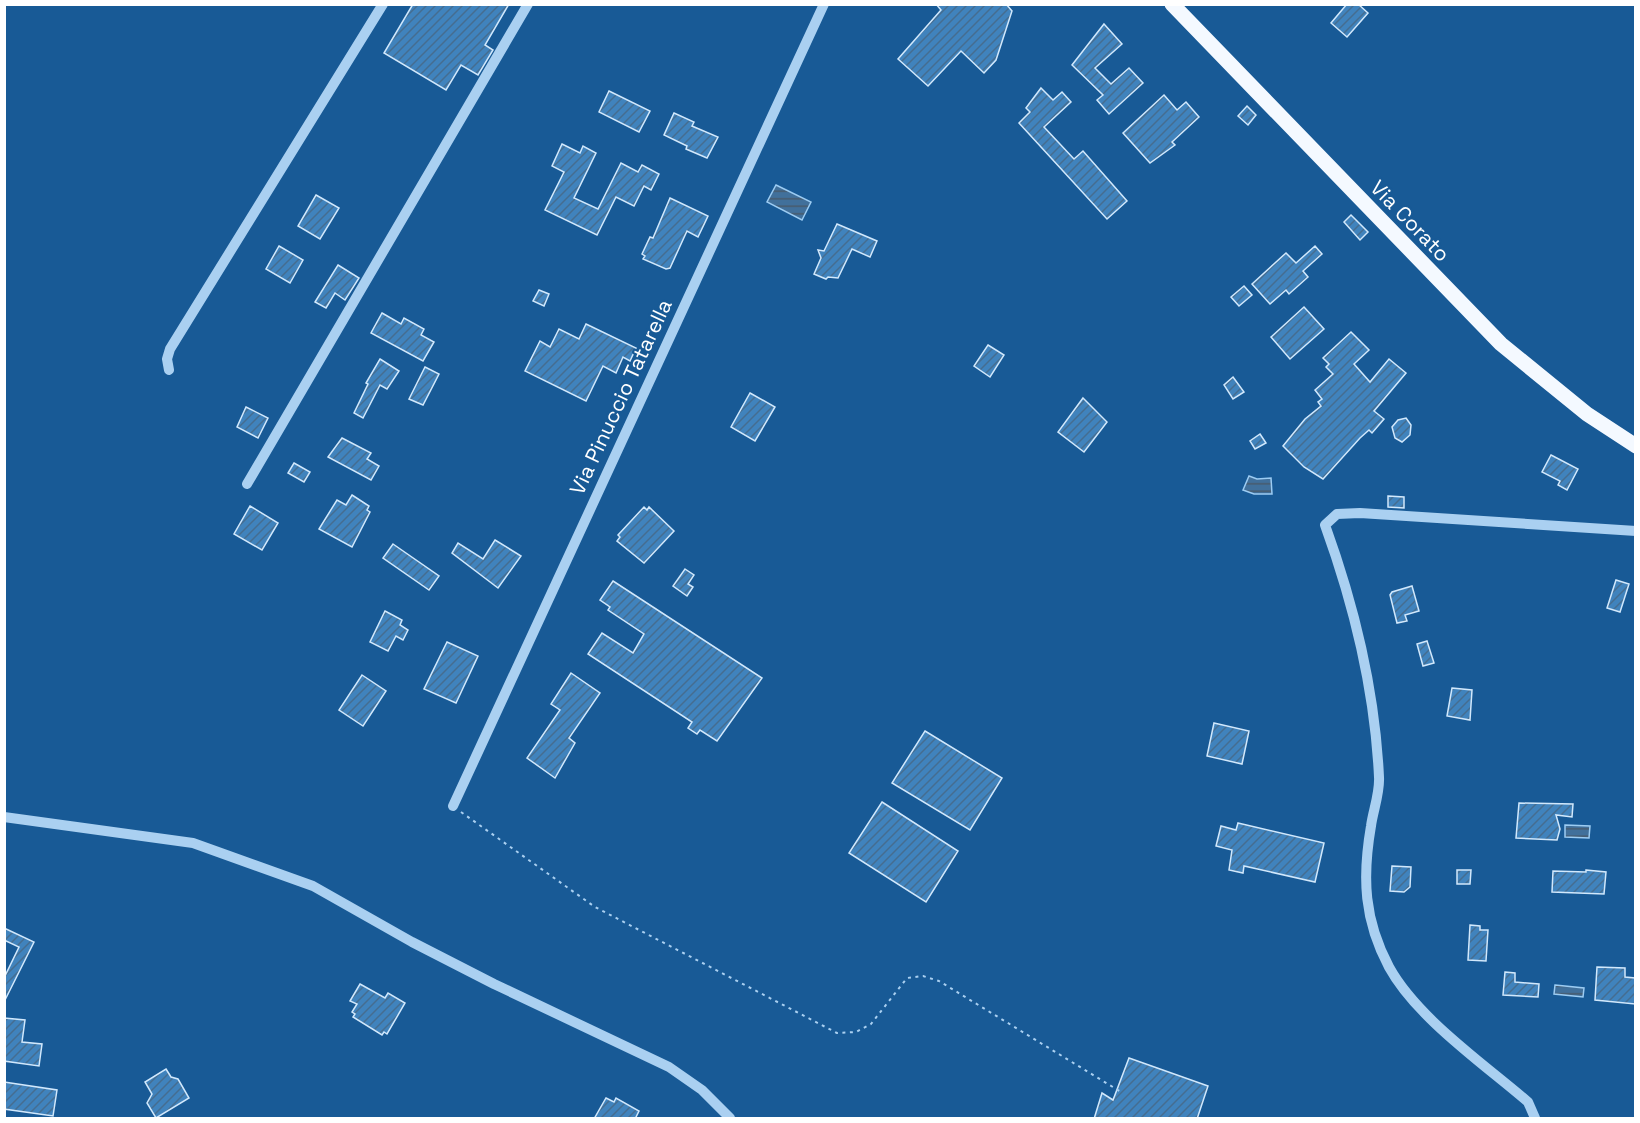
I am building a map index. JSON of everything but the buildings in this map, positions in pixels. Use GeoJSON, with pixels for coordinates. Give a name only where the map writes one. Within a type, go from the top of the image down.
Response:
{"type":"FeatureCollection","features":[{"type":"Feature","properties":{"kind":"main road","name":"Via Corato"},"geometry":{"type":"LineString","coordinates":[[1172,4],[1501,344],[1587,414],[1635,446]]}},
{"type":"Feature","properties":{"kind":"street"},"geometry":{"type":"LineString","coordinates":[[169,370],[167,359],[170,349],[383,4]]}},
{"type":"Feature","properties":{"kind":"street"},"geometry":{"type":"LineString","coordinates":[[247,484],[528,4]]}},
{"type":"Feature","properties":{"kind":"street","name":"Via Pinuccio Tatarella"},"geometry":{"type":"LineString","coordinates":[[453,806],[824,4]]}},
{"type":"Feature","properties":{"kind":"street"},"geometry":{"type":"LineString","coordinates":[[1535,1119],[1528,1102],[1411,1001],[1389,966],[1373,926],[1364,884],[1379,780],[1375,733],[1365,667],[1343,574],[1325,525],[1336,514],[1360,513],[1635,531]]}},
{"type":"Feature","properties":{"kind":"street"},"geometry":{"type":"LineString","coordinates":[[4,817],[193,843],[292,877],[494,984],[669,1067],[702,1090],[729,1119]]}},
{"type":"Feature","properties":{"kind":"path"},"geometry":{"type":"LineString","coordinates":[[453,806],[595,907],[837,1033],[856,1032],[871,1024],[907,978],[922,976],[939,981],[1120,1092]]}},
{"type":"Feature","properties":{"kind":"water"},"geometry":{"type":"Polygon","coordinates":[[[776,185],[811,202],[802,220],[767,202],[776,185]]]}},
{"type":"Feature","properties":{"kind":"water"},"geometry":{"type":"Polygon","coordinates":[[[1249,476],[1257,479],[1271,478],[1272,494],[1254,494],[1243,490],[1249,476]]]}},
{"type":"Feature","properties":{"kind":"water"},"geometry":{"type":"Polygon","coordinates":[[[1565,825],[1590,826],[1589,838],[1565,837],[1565,825]]]}},
{"type":"Feature","properties":{"kind":"water"},"geometry":{"type":"Polygon","coordinates":[[[1555,985],[1584,988],[1583,997],[1554,994],[1555,985]]]}}]}
